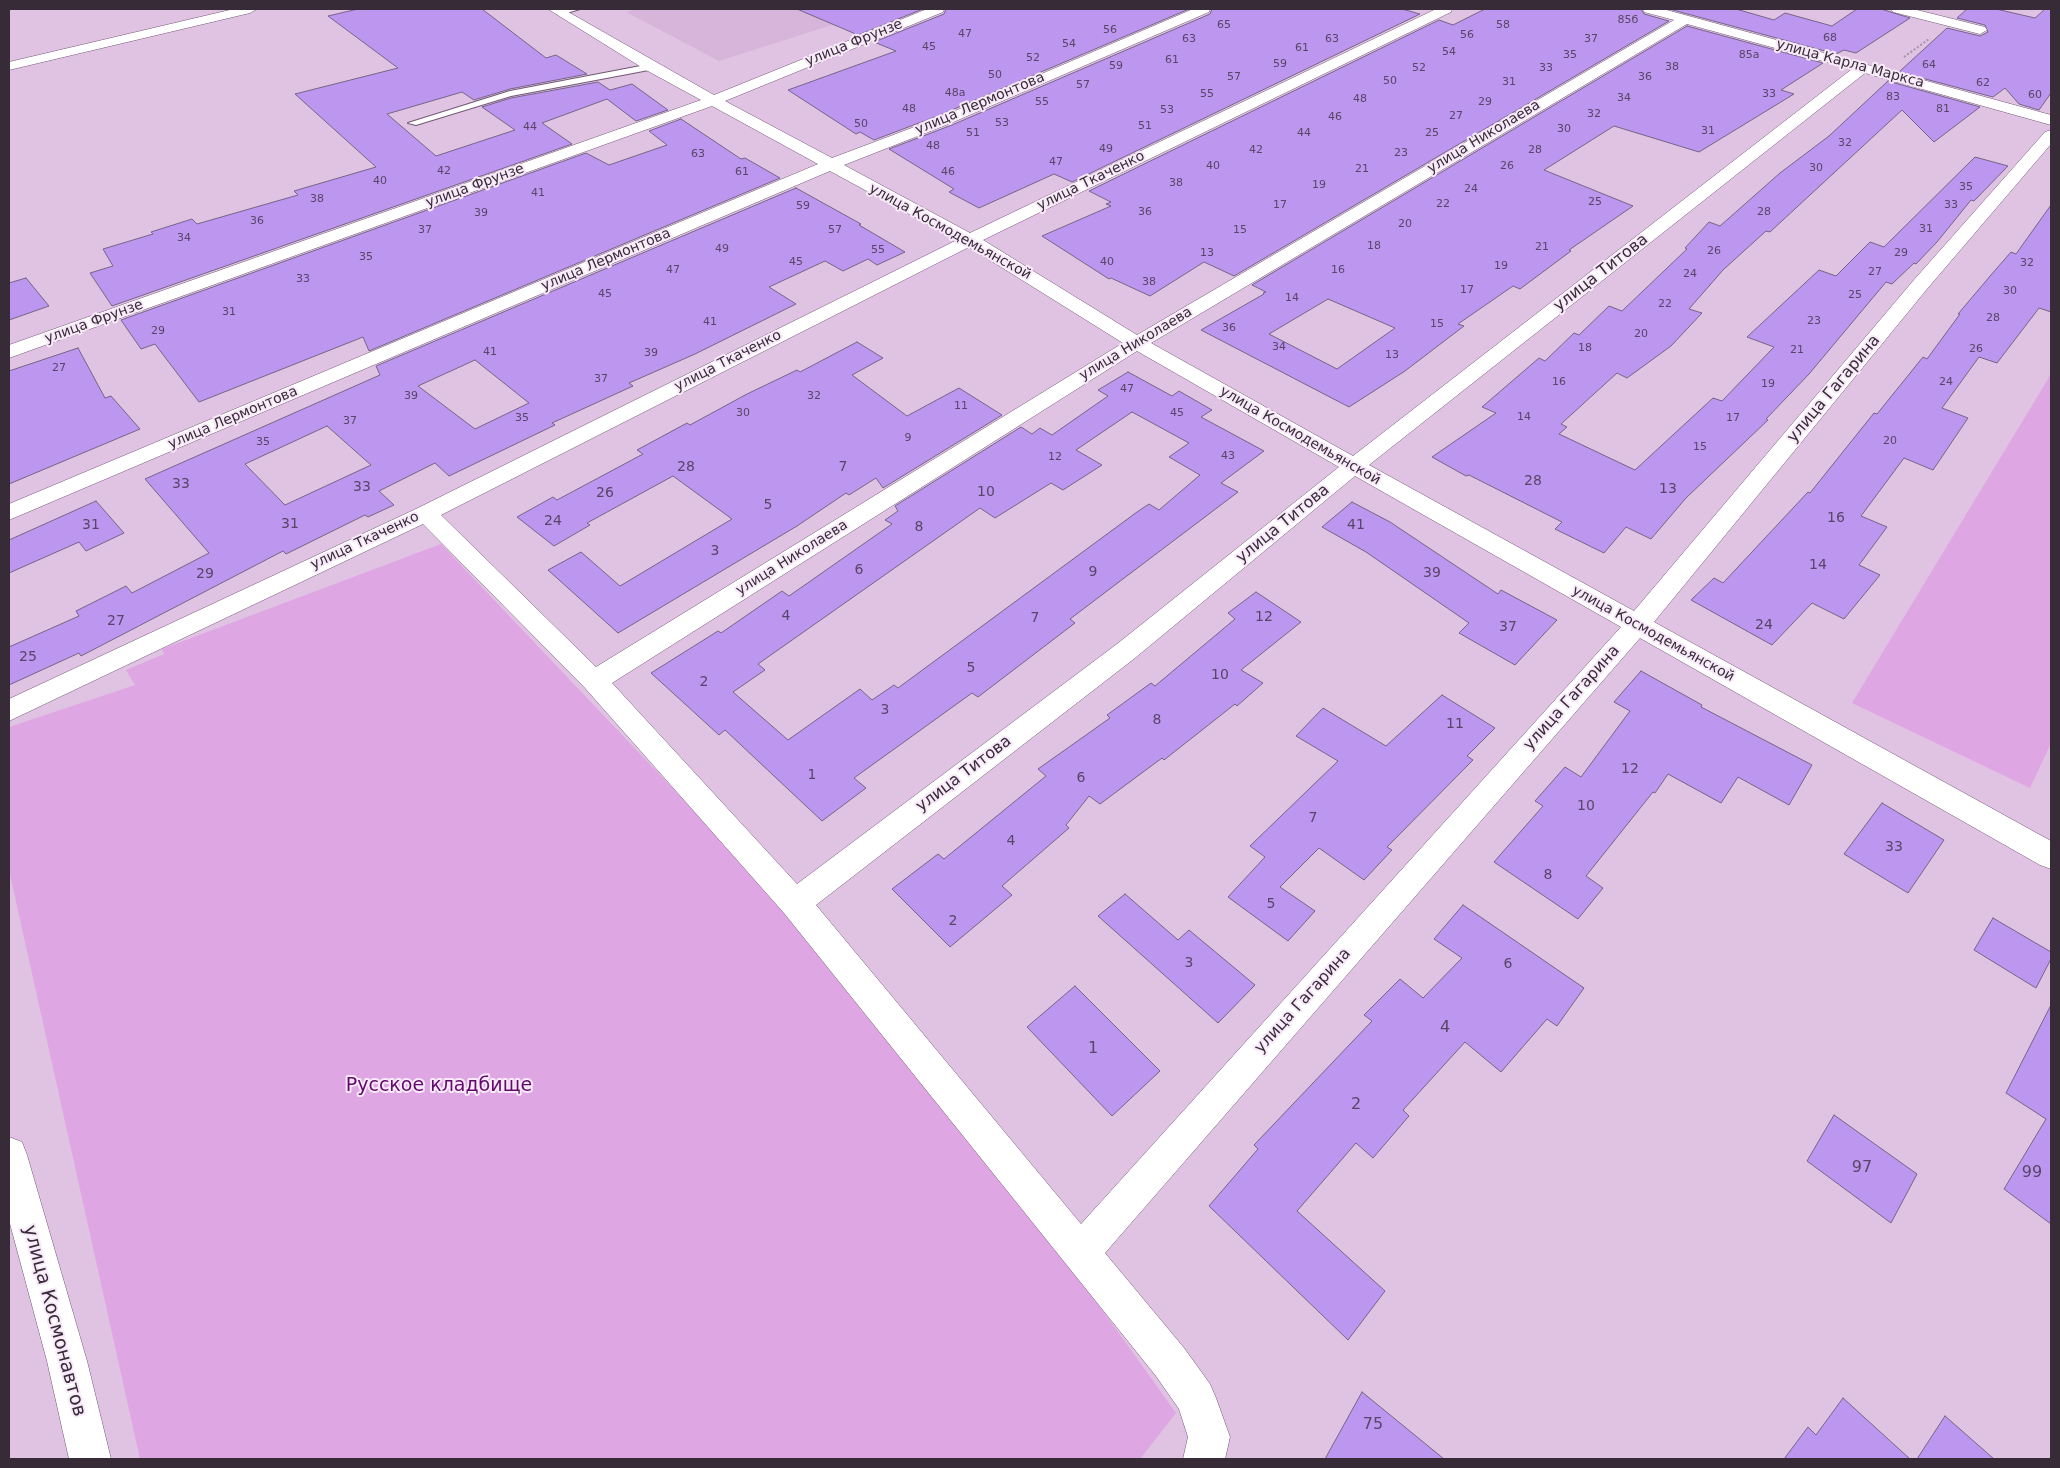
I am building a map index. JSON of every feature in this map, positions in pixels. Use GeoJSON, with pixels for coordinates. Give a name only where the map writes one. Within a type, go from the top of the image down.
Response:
{"type":"FeatureCollection","features":[{"type":"Feature","properties":{"kind":"street"},"geometry":{"type":"LineString","coordinates":[[9,66],[250,9]]}},
{"type":"Feature","properties":{"kind":"street","name":"улица Фрунзе"},"geometry":{"type":"LineString","coordinates":[[9,352],[712,101],[938,9]]}},
{"type":"Feature","properties":{"kind":"street","name":"улица Лермонтова"},"geometry":{"type":"LineString","coordinates":[[9,512],[829,165],[946,120],[1204,9]]}},
{"type":"Feature","properties":{"kind":"street","name":"улица Ткаченко"},"geometry":{"type":"LineString","coordinates":[[9,711],[426,513],[970,240],[1446,9]]}},
{"type":"Feature","properties":{"kind":"street","name":"улица Карла Маркса"},"geometry":{"type":"LineString","coordinates":[[1649,9],[2051,120]]}},
{"type":"Feature","properties":{"kind":"street"},"geometry":{"type":"LineString","coordinates":[[1898,9],[1980,30]]}},
{"type":"Feature","properties":{"kind":"street","name":"улица Космодемьянской"},"geometry":{"type":"LineString","coordinates":[[557,11],[651,68],[970,240],[1138,342],[1354,466],[2051,856]]}},
{"type":"Feature","properties":{"kind":"street","name":"улица Николаева"},"geometry":{"type":"LineString","coordinates":[[594,681],[1138,342],[1685,19]]}},
{"type":"Feature","properties":{"kind":"street","name":"улица Титова"},"geometry":{"type":"LineString","coordinates":[[795,902],[1126,651],[1354,466],[1872,70]]}},
{"type":"Feature","properties":{"kind":"street","name":"улица Гагарина"},"geometry":{"type":"LineString","coordinates":[[1081,1252],[1637,625],[1920,285],[2051,135]]}},
{"type":"Feature","properties":{"kind":"street"},"geometry":{"type":"LineString","coordinates":[[426,513],[594,681],[795,902],[1081,1252],[1196,1398],[1209,1437],[1204,1459]]}},
{"type":"Feature","properties":{"kind":"street","name":"улица Космонавтов"},"geometry":{"type":"LineString","coordinates":[[9,1155],[67,1361],[90,1459]]}},
{"type":"Feature","properties":{"kind":"lane"},"geometry":{"type":"LineString","coordinates":[[557,11],[576,9]]}},
{"type":"Feature","properties":{"kind":"lane"},"geometry":{"type":"LineString","coordinates":[[413,123],[510,94],[651,68]]}},
{"type":"Feature","properties":{"kind":"path"},"geometry":{"type":"LineString","coordinates":[[1872,70],[1953,23]]}},
{"type":"Feature","properties":{"kind":"shaded area"},"geometry":{"type":"Polygon","coordinates":[[[637,9],[882,9],[719,61],[626,12],[637,9]]]}},
{"type":"Feature","properties":{"kind":"green space"},"geometry":{"type":"Polygon","coordinates":[[[2051,374],[2051,743],[2030,788],[1852,703],[2051,374]]]}},
{"type":"Feature","properties":{"kind":"green space","name":"Русское кладбище"},"geometry":{"type":"Polygon","coordinates":[[[441,544],[752,872],[953,1101],[1176,1413],[1140,1459],[140,1459],[9,870],[9,727],[135,685],[126,670],[164,654],[162,649],[441,544]]]}},
{"type":"Feature","properties":{"kind":"building"},"geometry":{"type":"Polygon","coordinates":[[[358,9],[482,9],[546,58],[556,55],[587,74],[510,89],[474,100],[462,92],[387,114],[436,156],[515,130],[482,107],[511,98],[598,82],[610,90],[632,84],[668,110],[636,121],[607,99],[542,123],[572,144],[112,306],[90,273],[113,266],[103,249],[153,234],[151,232],[192,219],[197,224],[298,195],[294,191],[376,167],[295,94],[398,68],[328,16],[358,9]]]}},
{"type":"Feature","properties":{"kind":"building"},"geometry":{"type":"Polygon","coordinates":[[[797,9],[923,9],[858,35],[797,9]]]}},
{"type":"Feature","properties":{"kind":"building"},"geometry":{"type":"Polygon","coordinates":[[[946,9],[1189,9],[940,115],[874,140],[860,132],[856,134],[788,90],[896,51],[874,42],[944,14],[946,9]]]}},
{"type":"Feature","properties":{"kind":"building"},"geometry":{"type":"Polygon","coordinates":[[[1212,9],[1402,9],[1420,14],[1072,182],[1054,174],[979,208],[949,192],[954,189],[889,149],[952,125],[1210,14],[1212,9]]]}},
{"type":"Feature","properties":{"kind":"building"},"geometry":{"type":"Polygon","coordinates":[[[1485,9],[1641,9],[1644,14],[1669,21],[1234,276],[1204,262],[1150,296],[1111,278],[1109,279],[1042,236],[1111,206],[1106,204],[1111,202],[1089,191],[1439,20],[1453,25],[1485,9]]]}},
{"type":"Feature","properties":{"kind":"building"},"geometry":{"type":"Polygon","coordinates":[[[1669,9],[1736,9],[1774,20],[1785,13],[1832,26],[1857,9],[1881,9],[1910,18],[1856,53],[1844,50],[1836,54],[1669,9]]]}},
{"type":"Feature","properties":{"kind":"building"},"geometry":{"type":"Polygon","coordinates":[[[1967,9],[1996,9],[2035,18],[2045,9],[2051,9],[2051,93],[2039,110],[2019,104],[2005,88],[1993,97],[1899,72],[1947,28],[1980,36],[1988,32],[1985,25],[1957,18],[1967,9]]]}},
{"type":"Feature","properties":{"kind":"building"},"geometry":{"type":"Polygon","coordinates":[[[1687,26],[1823,63],[1781,90],[1794,94],[1699,152],[1614,126],[1544,170],[1633,206],[1569,250],[1571,251],[1520,289],[1513,286],[1458,324],[1464,326],[1405,371],[1349,407],[1201,330],[1266,292],[1252,285],[1687,26]],[[1328,299],[1269,334],[1337,369],[1395,328],[1328,299]]]}},
{"type":"Feature","properties":{"kind":"building"},"geometry":{"type":"Polygon","coordinates":[[[1888,81],[1980,107],[1934,142],[1902,110],[1770,232],[1766,231],[1723,270],[1689,309],[1702,313],[1671,346],[1627,378],[1617,373],[1561,424],[1567,427],[1559,434],[1635,470],[1713,398],[1722,401],[1774,347],[1747,337],[1819,270],[1836,276],[1870,242],[1884,247],[1975,157],[2008,166],[1974,201],[1971,200],[1937,242],[1916,264],[1914,263],[1892,284],[1886,282],[1809,374],[1766,419],[1768,420],[1686,498],[1651,539],[1626,527],[1604,553],[1555,529],[1562,522],[1469,475],[1466,476],[1432,457],[1496,413],[1482,407],[1539,358],[1545,361],[1574,333],[1579,335],[1609,306],[1622,311],[1687,249],[1685,248],[1709,222],[1720,226],[1780,173],[1829,136],[1888,81]]]}},
{"type":"Feature","properties":{"kind":"building"},"geometry":{"type":"Polygon","coordinates":[[[681,119],[741,159],[745,158],[780,178],[369,351],[363,337],[199,402],[155,344],[141,349],[121,320],[586,153],[609,165],[667,145],[649,131],[681,119]]]}},
{"type":"Feature","properties":{"kind":"building"},"geometry":{"type":"Polygon","coordinates":[[[796,188],[861,224],[859,225],[905,252],[877,265],[868,259],[843,271],[825,261],[769,287],[796,304],[695,354],[629,383],[633,386],[552,423],[555,425],[449,476],[435,463],[379,491],[394,505],[368,517],[365,515],[286,554],[283,551],[81,656],[79,653],[9,685],[9,647],[79,616],[76,611],[126,586],[132,593],[209,553],[145,479],[380,375],[376,366],[796,188]],[[475,360],[418,386],[475,429],[529,403],[475,360]],[[327,426],[245,464],[285,505],[371,465],[327,426]]]}},
{"type":"Feature","properties":{"kind":"building"},"geometry":{"type":"Polygon","coordinates":[[[2051,205],[2051,312],[2039,308],[1997,363],[1979,357],[1942,408],[1968,418],[1933,470],[1904,458],[1861,516],[1887,527],[1859,565],[1880,575],[1844,619],[1812,603],[1772,645],[1691,600],[1714,578],[1723,583],[1808,492],[1810,493],[1874,413],[1877,414],[1923,357],[1927,359],[1960,314],[1958,314],[1991,275],[2011,252],[2016,254],[2051,205]]]}},
{"type":"Feature","properties":{"kind":"building"},"geometry":{"type":"Polygon","coordinates":[[[26,278],[49,306],[9,320],[9,283],[26,278]]]}},
{"type":"Feature","properties":{"kind":"building"},"geometry":{"type":"Polygon","coordinates":[[[857,342],[883,358],[852,375],[907,416],[959,388],[1002,415],[883,488],[876,478],[849,495],[846,493],[797,526],[618,633],[548,570],[581,552],[620,586],[732,519],[673,476],[587,523],[590,525],[554,546],[517,517],[553,497],[557,500],[643,454],[637,450],[687,423],[690,425],[747,394],[797,370],[800,372],[857,342]]]}},
{"type":"Feature","properties":{"kind":"building"},"geometry":{"type":"Polygon","coordinates":[[[78,348],[105,398],[111,396],[140,429],[9,484],[9,371],[78,348]]]}},
{"type":"Feature","properties":{"kind":"building"},"geometry":{"type":"Polygon","coordinates":[[[1128,372],[1172,396],[1179,391],[1212,410],[1201,417],[1264,451],[1221,483],[1238,492],[1070,619],[1075,623],[978,697],[972,693],[854,778],[866,788],[822,821],[725,730],[719,735],[651,673],[718,631],[721,633],[782,591],[789,596],[892,524],[885,520],[898,511],[895,506],[1021,427],[1032,434],[1040,428],[1052,435],[1108,396],[1098,390],[1128,372]],[[1132,412],[1076,450],[1102,465],[1063,490],[1051,483],[995,518],[980,508],[758,664],[765,670],[733,692],[788,740],[860,689],[872,700],[894,685],[898,688],[1137,512],[1149,504],[1159,510],[1200,475],[1169,457],[1189,443],[1132,412]]]}},
{"type":"Feature","properties":{"kind":"building"},"geometry":{"type":"Polygon","coordinates":[[[96,501],[124,533],[86,551],[79,542],[9,573],[9,540],[96,501]]]}},
{"type":"Feature","properties":{"kind":"building"},"geometry":{"type":"Polygon","coordinates":[[[1352,502],[1390,522],[1498,594],[1501,590],[1557,620],[1515,665],[1459,633],[1469,623],[1366,552],[1322,527],[1352,502]]]}},
{"type":"Feature","properties":{"kind":"building"},"geometry":{"type":"Polygon","coordinates":[[[1256,592],[1301,622],[1241,670],[1263,683],[1237,706],[1235,704],[1164,760],[1162,758],[1100,804],[1089,796],[1066,825],[1069,828],[1002,886],[1012,895],[950,947],[892,889],[938,854],[944,859],[1046,776],[1038,769],[1110,718],[1107,715],[1151,683],[1155,686],[1235,619],[1228,613],[1256,592]]]}},
{"type":"Feature","properties":{"kind":"building"},"geometry":{"type":"Polygon","coordinates":[[[1641,671],[1702,705],[1701,707],[1812,765],[1789,805],[1738,777],[1721,803],[1668,774],[1655,793],[1653,792],[1586,876],[1603,888],[1578,919],[1494,862],[1543,806],[1535,801],[1565,767],[1581,777],[1630,711],[1614,702],[1641,671]]]}},
{"type":"Feature","properties":{"kind":"building"},"geometry":{"type":"Polygon","coordinates":[[[1442,695],[1495,728],[1467,756],[1473,760],[1387,847],[1392,850],[1364,880],[1319,848],[1280,887],[1315,911],[1288,941],[1228,897],[1265,857],[1250,846],[1338,761],[1296,736],[1323,708],[1386,746],[1442,695]]]}},
{"type":"Feature","properties":{"kind":"building"},"geometry":{"type":"Polygon","coordinates":[[[1882,803],[1944,840],[1908,893],[1844,854],[1882,803]]]}},
{"type":"Feature","properties":{"kind":"building"},"geometry":{"type":"Polygon","coordinates":[[[1125,894],[1178,940],[1189,930],[1255,985],[1218,1023],[1098,916],[1125,894]]]}},
{"type":"Feature","properties":{"kind":"building"},"geometry":{"type":"Polygon","coordinates":[[[1463,905],[1584,988],[1557,1026],[1547,1019],[1501,1072],[1465,1042],[1403,1110],[1409,1116],[1373,1158],[1356,1143],[1297,1211],[1385,1291],[1348,1340],[1209,1206],[1258,1149],[1254,1145],[1372,1021],[1364,1015],[1400,979],[1423,998],[1462,958],[1434,939],[1463,905]]]}},
{"type":"Feature","properties":{"kind":"building"},"geometry":{"type":"Polygon","coordinates":[[[1993,918],[2051,952],[2051,959],[2036,988],[1974,950],[1993,918]]]}},
{"type":"Feature","properties":{"kind":"building"},"geometry":{"type":"Polygon","coordinates":[[[1075,986],[1160,1071],[1112,1116],[1027,1027],[1075,986]]]}},
{"type":"Feature","properties":{"kind":"building"},"geometry":{"type":"Polygon","coordinates":[[[2051,1005],[2051,1224],[2004,1189],[2046,1119],[2006,1093],[2051,1005]]]}},
{"type":"Feature","properties":{"kind":"building"},"geometry":{"type":"Polygon","coordinates":[[[1834,1115],[1917,1174],[1891,1223],[1807,1161],[1834,1115]]]}},
{"type":"Feature","properties":{"kind":"building"},"geometry":{"type":"Polygon","coordinates":[[[1362,1392],[1444,1459],[1325,1459],[1362,1392]]]}},
{"type":"Feature","properties":{"kind":"building"},"geometry":{"type":"Polygon","coordinates":[[[1843,1398],[1910,1459],[1784,1459],[1808,1427],[1816,1435],[1843,1398]]]}},
{"type":"Feature","properties":{"kind":"building"},"geometry":{"type":"Polygon","coordinates":[[[1945,1416],[1994,1459],[1917,1459],[1945,1416]]]}}]}
